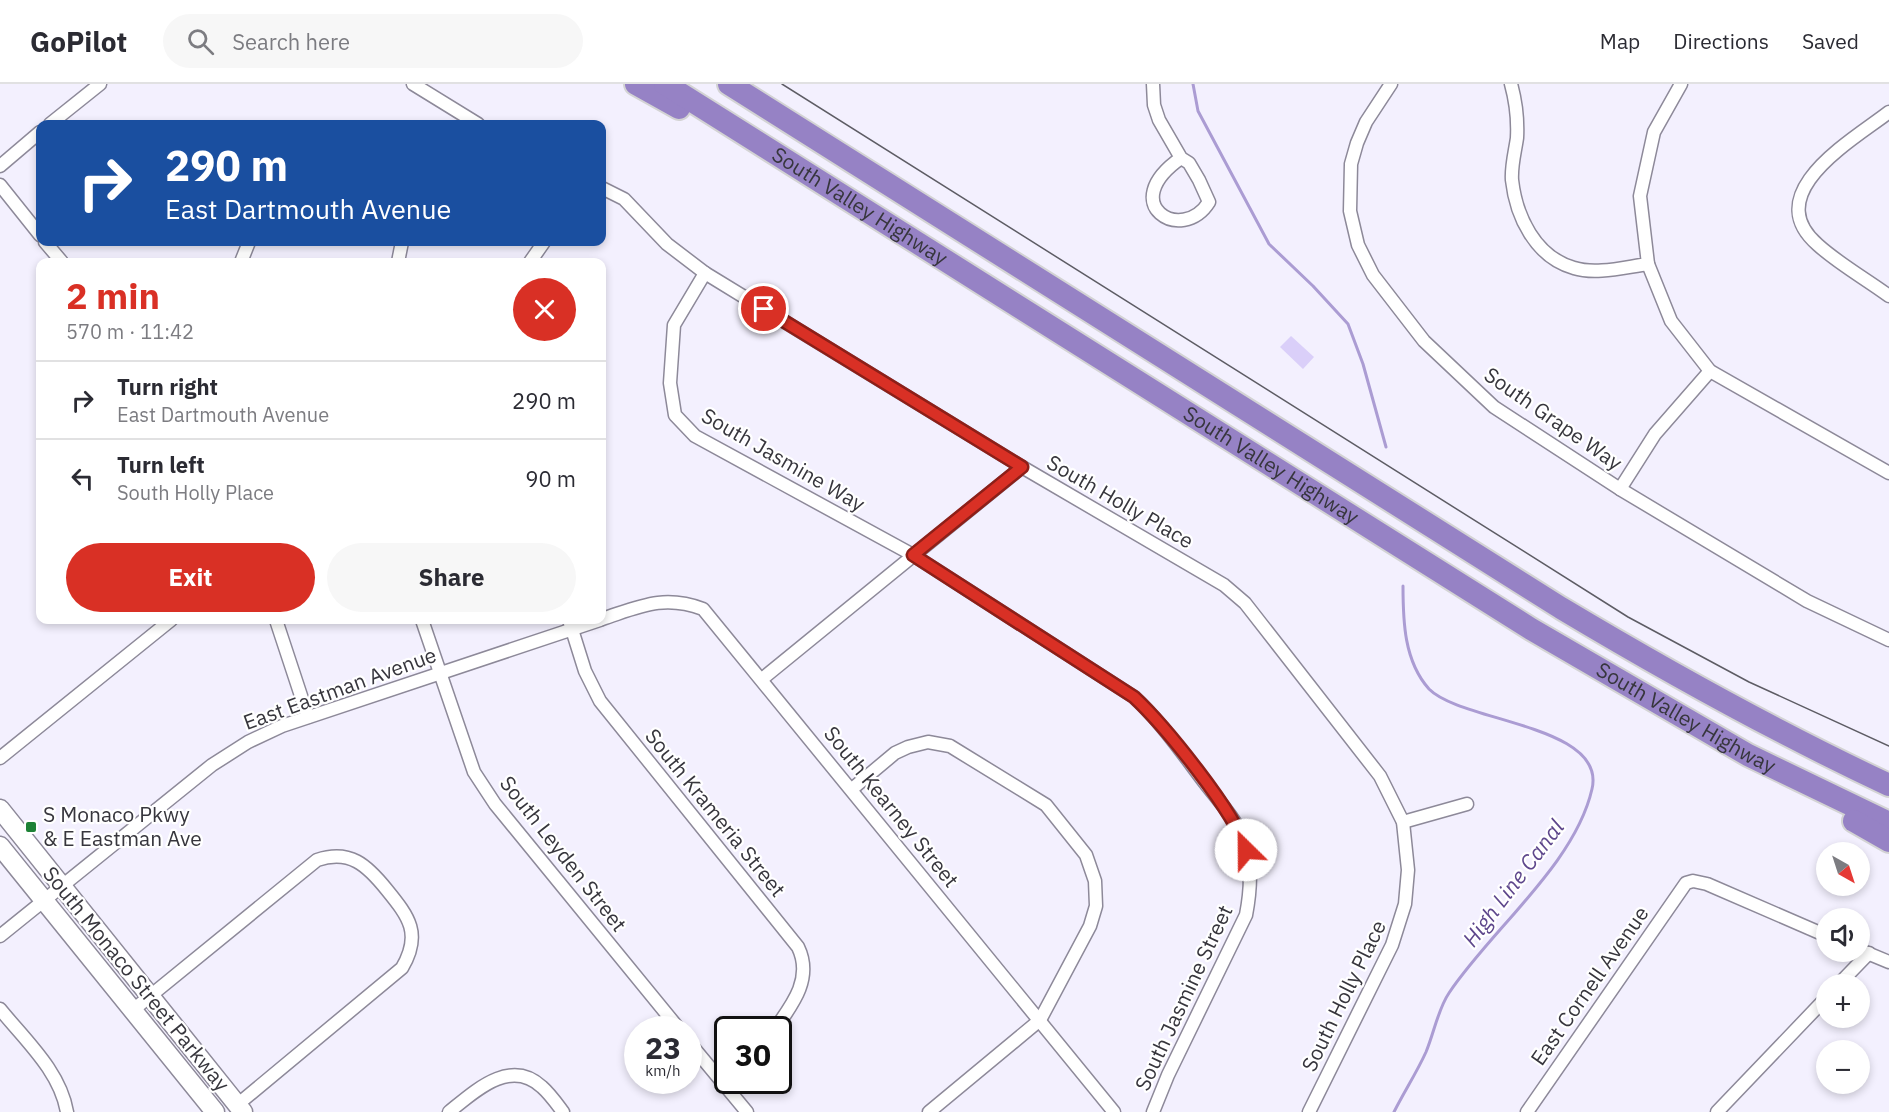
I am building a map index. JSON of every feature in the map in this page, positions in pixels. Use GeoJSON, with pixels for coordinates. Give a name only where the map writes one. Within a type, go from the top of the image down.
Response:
{"type":"FeatureCollection","features":[{"type":"Feature","properties":{"kind":"highway"},"geometry":{"type":"LineString","coordinates":[[636,84],[791,164]]}},
{"type":"Feature","properties":{"kind":"highway","name":"South Valley Highway"},"geometry":{"type":"LineString","coordinates":[[665,84],[1531,629],[1748,756],[1889,823]]}},
{"type":"Feature","properties":{"kind":"highway","name":"South Valley Highway"},"geometry":{"type":"LineString","coordinates":[[729,84],[1561,608],[1658,666],[1804,745],[1889,785]]}},
{"type":"Feature","properties":{"kind":"highway"},"geometry":{"type":"LineString","coordinates":[[749,84],[945,220]]}},
{"type":"Feature","properties":{"kind":"highway"},"geometry":{"type":"LineString","coordinates":[[1804,745],[1889,776]]}},
{"type":"Feature","properties":{"kind":"highway"},"geometry":{"type":"LineString","coordinates":[[1748,756],[1889,841]]}},
{"type":"Feature","properties":{"kind":"main road","name":"South Monaco Street Parkway"},"geometry":{"type":"LineString","coordinates":[[0,809],[240,1108]]}},
{"type":"Feature","properties":{"kind":"main road","name":"South Monaco Street Parkway"},"geometry":{"type":"LineString","coordinates":[[0,846],[215,1112]]}},
{"type":"Feature","properties":{"kind":"street"},"geometry":{"type":"LineString","coordinates":[[55,120],[100,84]]}},
{"type":"Feature","properties":{"kind":"street"},"geometry":{"type":"LineString","coordinates":[[413,84],[471,120]]}},
{"type":"Feature","properties":{"kind":"street"},"geometry":{"type":"LineString","coordinates":[[1153,84],[1156,113],[1181,158],[1189,163],[1209,202],[1198,214],[1175,221],[1166,218],[1156,209],[1153,189],[1165,169],[1181,158]]}},
{"type":"Feature","properties":{"kind":"street","name":"South Grape Way"},"geometry":{"type":"LineString","coordinates":[[1391,84],[1366,122],[1351,164],[1348,190],[1353,229],[1373,275],[1424,341],[1494,407],[1620,489],[1807,601],[1889,640]]}},
{"type":"Feature","properties":{"kind":"street"},"geometry":{"type":"LineString","coordinates":[[1511,84],[1517,105],[1517,136],[1512,178],[1520,219],[1548,254],[1575,268],[1608,269],[1648,264]]}},
{"type":"Feature","properties":{"kind":"street"},"geometry":{"type":"LineString","coordinates":[[1681,84],[1654,132],[1640,196],[1648,264],[1671,321],[1710,371],[1889,473]]}},
{"type":"Feature","properties":{"kind":"street"},"geometry":{"type":"LineString","coordinates":[[454,120],[458,112]]}},
{"type":"Feature","properties":{"kind":"street"},"geometry":{"type":"LineString","coordinates":[[1889,112],[1812,172],[1802,187],[1798,210],[1804,229],[1817,244],[1889,296]]}},
{"type":"Feature","properties":{"kind":"street"},"geometry":{"type":"LineString","coordinates":[[0,166],[36,135]]}},
{"type":"Feature","properties":{"kind":"street"},"geometry":{"type":"LineString","coordinates":[[0,184],[36,230]]}},
{"type":"Feature","properties":{"kind":"street","name":"South Holly Place"},"geometry":{"type":"LineString","coordinates":[[606,190],[624,199],[667,244],[705,273],[1022,467],[1224,585],[1245,603],[1380,776],[1403,822],[1408,870],[1402,918],[1392,945],[1309,1112]]}},
{"type":"Feature","properties":{"kind":"street"},"geometry":{"type":"LineString","coordinates":[[48,246],[59,258]]}},
{"type":"Feature","properties":{"kind":"street","name":"South Jasmine Way"},"geometry":{"type":"LineString","coordinates":[[705,273],[674,325],[670,383],[675,415],[694,436],[913,555]]}},
{"type":"Feature","properties":{"kind":"street"},"geometry":{"type":"LineString","coordinates":[[1620,489],[1655,434],[1710,371]]}},
{"type":"Feature","properties":{"kind":"street"},"geometry":{"type":"LineString","coordinates":[[762,679],[1022,467]]}},
{"type":"Feature","properties":{"kind":"street","name":"South Jasmine Street"},"geometry":{"type":"LineString","coordinates":[[913,555],[1134,697],[1152,714],[1230,816],[1243,837],[1250,864],[1251,890],[1246,915],[1168,1075],[1153,1112]]}},
{"type":"Feature","properties":{"kind":"street","name":"South Kearney Street"},"geometry":{"type":"LineString","coordinates":[[606,617],[667,600],[703,609],[1114,1112]]}},
{"type":"Feature","properties":{"kind":"street"},"geometry":{"type":"LineString","coordinates":[[0,758],[166,624]]}},
{"type":"Feature","properties":{"kind":"street"},"geometry":{"type":"LineString","coordinates":[[277,624],[308,717]]}},
{"type":"Feature","properties":{"kind":"street","name":"South Leyden Street"},"geometry":{"type":"LineString","coordinates":[[423,624],[474,771],[495,804],[668,1016]]}},
{"type":"Feature","properties":{"kind":"street","name":"East Eastman Avenue"},"geometry":{"type":"LineString","coordinates":[[0,936],[230,753],[266,732],[440,673],[571,624]]}},
{"type":"Feature","properties":{"kind":"street","name":"South Krameria Street"},"geometry":{"type":"LineString","coordinates":[[571,624],[585,671],[600,701],[798,947],[804,965],[801,986],[784,1016]]}},
{"type":"Feature","properties":{"kind":"street"},"geometry":{"type":"LineString","coordinates":[[852,789],[895,753],[918,743],[939,743],[962,751],[1037,798],[1054,813],[1086,855],[1095,881],[1096,896],[1090,926],[1040,1020],[929,1112]]}},
{"type":"Feature","properties":{"kind":"street"},"geometry":{"type":"LineString","coordinates":[[1403,822],[1467,804]]}},
{"type":"Feature","properties":{"kind":"street"},"geometry":{"type":"LineString","coordinates":[[133,1010],[309,866],[329,856],[352,858],[367,866],[406,913],[412,938],[408,959],[402,968],[240,1108]]}},
{"type":"Feature","properties":{"kind":"street","name":"East Cornell Avenue"},"geometry":{"type":"LineString","coordinates":[[1527,1112],[1686,883],[1694,881],[1707,884],[1816,931]]}},
{"type":"Feature","properties":{"kind":"street"},"geometry":{"type":"LineString","coordinates":[[1870,954],[1889,962]]}},
{"type":"Feature","properties":{"kind":"street"},"geometry":{"type":"LineString","coordinates":[[1847,974],[1856,962]]}},
{"type":"Feature","properties":{"kind":"street"},"geometry":{"type":"LineString","coordinates":[[1717,1112],[1816,1008]]}},
{"type":"Feature","properties":{"kind":"street"},"geometry":{"type":"LineString","coordinates":[[2,1015],[52,1073],[60,1087],[67,1112]]}},
{"type":"Feature","properties":{"kind":"street"},"geometry":{"type":"LineString","coordinates":[[702,1055],[714,1066]]}},
{"type":"Feature","properties":{"kind":"street"},"geometry":{"type":"LineString","coordinates":[[449,1112],[491,1080],[515,1076],[539,1084],[563,1112]]}},
{"type":"Feature","properties":{"kind":"street"},"geometry":{"type":"LineString","coordinates":[[735,1094],[747,1112]]}},
{"type":"Feature","properties":{"kind":"shaded area"},"geometry":{"type":"Polygon","coordinates":[[[1291,336],[1314,357],[1303,369],[1280,347],[1291,336]]]}},
{"type":"Feature","properties":{"kind":"waterway","name":"High Line Canal"},"geometry":{"type":"LineString","coordinates":[[1193,84],[1198,111],[1269,244],[1348,324],[1363,364],[1386,447]]}},
{"type":"Feature","properties":{"kind":"waterway","name":"High Line Canal"},"geometry":{"type":"LineString","coordinates":[[1394,1112],[1426,1052],[1445,999],[1467,969],[1550,870],[1583,817],[1592,789],[1591,768],[1577,751],[1555,738],[1528,727],[1470,710],[1446,700],[1429,689],[1414,666],[1410,653],[1405,627],[1403,586]]}},
{"type":"Feature","properties":{"kind":"tram line"},"geometry":{"type":"LineString","coordinates":[[782,84],[1628,617],[1749,682],[1889,746]]}},
{"type":"Feature","properties":{"kind":"place","name":"S Monaco Pkwy & E Eastman Ave"},"geometry":{"type":"Point","coordinates":[31,827]}},
{"type":"Feature","properties":{"kind":"route"},"geometry":{"type":"LineString","coordinates":[[764,309],[1022,467],[913,555],[1134,697],[1152,714],[1230,816],[1243,837],[1246,850]]}}]}
